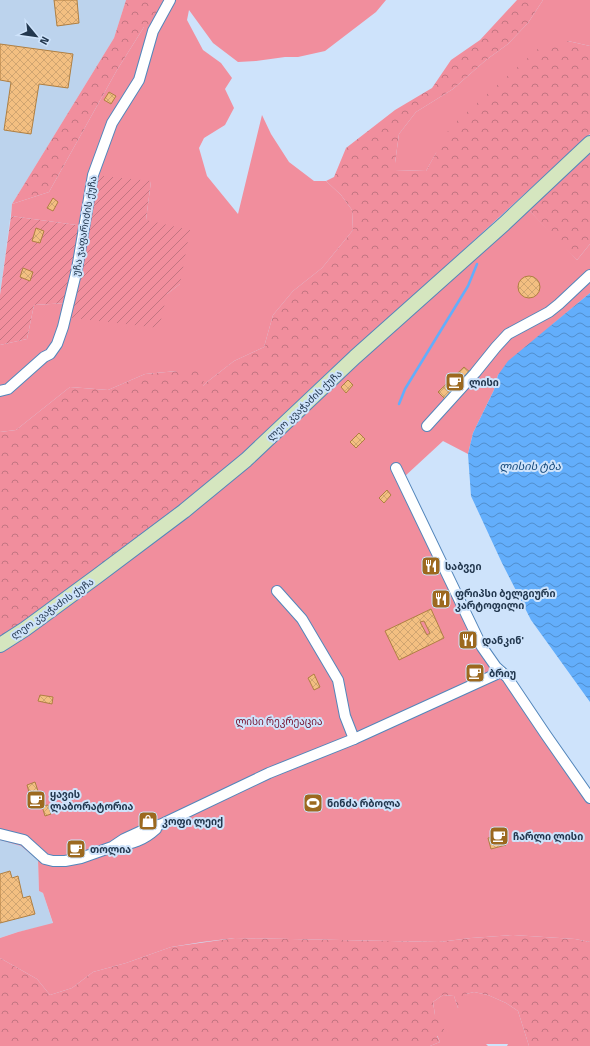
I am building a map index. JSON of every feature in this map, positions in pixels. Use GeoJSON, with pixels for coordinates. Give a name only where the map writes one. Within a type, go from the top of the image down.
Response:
{"type":"FeatureCollection","features":[{"type":"Feature","properties":{"kind":"main road","name":"ლეო კვაჭაძის ქუჩა"},"geometry":{"type":"LineString","coordinates":[[0,645],[25,629],[184,511],[229,474],[355,357],[525,205],[590,143]]}},
{"type":"Feature","properties":{"kind":"street","name":"უჩა ჯაფარიძის ქუჩა"},"geometry":{"type":"LineString","coordinates":[[0,391],[8,388],[44,357],[50,354],[57,344],[63,327],[77,269],[93,175],[112,123],[139,80],[153,30],[170,0]]}},
{"type":"Feature","properties":{"kind":"street"},"geometry":{"type":"LineString","coordinates":[[427,426],[508,334],[549,312],[590,275]]}},
{"type":"Feature","properties":{"kind":"street"},"geometry":{"type":"LineString","coordinates":[[396,468],[477,637],[493,662],[507,677],[590,798]]}},
{"type":"Feature","properties":{"kind":"street"},"geometry":{"type":"LineString","coordinates":[[277,591],[302,619],[338,680],[345,716],[354,738]]}},
{"type":"Feature","properties":{"kind":"street"},"geometry":{"type":"LineString","coordinates":[[0,834],[24,840],[45,859],[65,861],[81,858],[112,846],[148,828],[162,824],[269,773],[354,738],[501,672]]}},
{"type":"Feature","properties":{"kind":"shaded area"},"geometry":{"type":"Polygon","coordinates":[[[0,0],[126,0],[114,38],[12,204],[0,295],[0,0]]]}},
{"type":"Feature","properties":{"kind":"shaded area"},"geometry":{"type":"Polygon","coordinates":[[[0,840],[21,846],[38,860],[39,891],[43,893],[53,924],[18,932],[0,938],[0,840]]]}},
{"type":"Feature","properties":{"kind":"green space"},"geometry":{"type":"Polygon","coordinates":[[[126,0],[170,0],[153,31],[144,27],[117,70],[49,192],[12,204],[114,38],[126,0]]]}},
{"type":"Feature","properties":{"kind":"green space"},"geometry":{"type":"Polygon","coordinates":[[[170,0],[386,0],[376,12],[325,51],[298,57],[238,62],[213,43],[189,10],[187,20],[203,50],[221,63],[232,78],[225,89],[234,108],[225,125],[204,138],[199,148],[207,176],[238,214],[262,115],[271,134],[289,162],[314,181],[326,181],[341,195],[352,210],[353,230],[322,268],[293,291],[273,315],[264,347],[234,361],[202,387],[204,371],[177,371],[145,374],[108,390],[70,387],[16,430],[0,432],[0,345],[27,339],[34,305],[167,294],[180,284],[146,220],[151,181],[84,226],[11,216],[12,204],[49,192],[117,70],[144,27],[170,0]]]}},
{"type":"Feature","properties":{"kind":"green space"},"geometry":{"type":"Polygon","coordinates":[[[517,0],[543,0],[528,23],[508,44],[486,60],[453,89],[416,112],[399,134],[395,170],[426,171],[450,127],[540,47],[568,41],[590,46],[590,134],[376,330],[329,371],[256,441],[199,492],[23,625],[0,640],[0,432],[16,430],[70,387],[108,390],[145,374],[177,371],[205,371],[203,386],[234,361],[264,347],[273,315],[293,291],[322,268],[353,230],[352,210],[341,195],[326,181],[334,177],[346,148],[395,110],[432,88],[451,60],[480,40],[517,0]]]}},
{"type":"Feature","properties":{"kind":"green space"},"geometry":{"type":"Polygon","coordinates":[[[543,0],[590,0],[590,46],[568,41],[436,153],[426,171],[395,170],[399,134],[416,112],[453,89],[486,60],[508,44],[528,23],[543,0]]]}},
{"type":"Feature","properties":{"kind":"green space"},"geometry":{"type":"Polygon","coordinates":[[[590,149],[590,244],[577,260],[528,209],[590,149]]]}},
{"type":"Feature","properties":{"kind":"green space"},"geometry":{"type":"Polygon","coordinates":[[[93,175],[151,181],[146,220],[190,230],[180,284],[167,294],[159,328],[65,317],[68,303],[34,305],[27,339],[0,345],[0,295],[11,216],[84,226],[93,175]]]}},
{"type":"Feature","properties":{"kind":"green space","name":"ლისი რეკრეაცია"},"geometry":{"type":"Polygon","coordinates":[[[528,209],[577,260],[590,244],[590,293],[553,324],[498,375],[494,390],[473,433],[468,454],[443,441],[404,477],[483,640],[590,793],[590,942],[575,939],[513,935],[439,942],[235,938],[171,947],[126,963],[93,972],[72,988],[50,995],[37,979],[0,958],[0,938],[53,923],[43,893],[39,891],[38,860],[21,846],[0,840],[0,651],[362,357],[528,209]]]}},
{"type":"Feature","properties":{"kind":"green space"},"geometry":{"type":"Polygon","coordinates":[[[513,935],[575,939],[590,942],[590,1046],[529,1046],[518,1011],[506,1003],[488,995],[474,992],[466,994],[465,1004],[458,1008],[454,996],[443,995],[433,1002],[435,1015],[445,1024],[443,1035],[437,1036],[440,1042],[430,1046],[0,1046],[0,958],[37,979],[50,995],[72,988],[93,972],[126,963],[171,947],[235,938],[439,942],[513,935]]]}},
{"type":"Feature","properties":{"kind":"green space"},"geometry":{"type":"Polygon","coordinates":[[[474,992],[488,995],[506,1003],[518,1011],[529,1046],[486,1044],[488,1046],[430,1046],[440,1042],[437,1035],[433,1002],[443,995],[454,996],[458,1008],[466,994],[474,992]]]}},
{"type":"Feature","properties":{"kind":"water","name":"ლისის ტბა"},"geometry":{"type":"Polygon","coordinates":[[[590,293],[590,702],[531,620],[502,563],[471,496],[468,454],[473,433],[494,390],[498,375],[508,361],[590,293]]]}},
{"type":"Feature","properties":{"kind":"building"},"geometry":{"type":"Polygon","coordinates":[[[54,0],[77,0],[79,23],[57,26],[54,0]]]}},
{"type":"Feature","properties":{"kind":"building"},"geometry":{"type":"Polygon","coordinates":[[[0,44],[73,54],[68,88],[39,84],[31,134],[4,130],[11,82],[0,80],[0,44]]]}},
{"type":"Feature","properties":{"kind":"building"},"geometry":{"type":"Polygon","coordinates":[[[109,92],[116,96],[111,104],[104,100],[109,92]]]}},
{"type":"Feature","properties":{"kind":"building"},"geometry":{"type":"Polygon","coordinates":[[[53,198],[58,202],[53,211],[47,208],[53,198]]]}},
{"type":"Feature","properties":{"kind":"building"},"geometry":{"type":"Polygon","coordinates":[[[36,228],[44,231],[40,243],[32,241],[36,228]]]}},
{"type":"Feature","properties":{"kind":"building"},"geometry":{"type":"Polygon","coordinates":[[[23,268],[33,272],[30,281],[20,277],[23,268]]]}},
{"type":"Feature","properties":{"kind":"building"},"geometry":{"type":"Polygon","coordinates":[[[529,276],[537,279],[540,287],[537,295],[529,298],[521,295],[518,287],[521,279],[529,276]]]}},
{"type":"Feature","properties":{"kind":"building"},"geometry":{"type":"Polygon","coordinates":[[[464,367],[471,373],[445,399],[438,392],[464,367]]]}},
{"type":"Feature","properties":{"kind":"building"},"geometry":{"type":"Polygon","coordinates":[[[348,380],[353,385],[346,393],[341,387],[348,380]]]}},
{"type":"Feature","properties":{"kind":"building"},"geometry":{"type":"Polygon","coordinates":[[[359,433],[365,439],[356,448],[350,442],[359,433]]]}},
{"type":"Feature","properties":{"kind":"building"},"geometry":{"type":"Polygon","coordinates":[[[387,490],[391,495],[384,503],[379,498],[387,490]]]}},
{"type":"Feature","properties":{"kind":"building"},"geometry":{"type":"Polygon","coordinates":[[[443,593],[447,602],[440,605],[435,596],[443,593]]]}},
{"type":"Feature","properties":{"kind":"building"},"geometry":{"type":"Polygon","coordinates":[[[431,609],[444,638],[399,660],[385,631],[431,609]],[[424,621],[420,622],[427,635],[430,633],[424,621]]]}},
{"type":"Feature","properties":{"kind":"building"},"geometry":{"type":"Polygon","coordinates":[[[314,674],[320,687],[314,690],[308,678],[314,674]]]}},
{"type":"Feature","properties":{"kind":"building"},"geometry":{"type":"Polygon","coordinates":[[[40,695],[53,697],[52,704],[38,701],[40,695]]]}},
{"type":"Feature","properties":{"kind":"building"},"geometry":{"type":"Polygon","coordinates":[[[35,782],[42,803],[33,806],[27,785],[35,782]]]}},
{"type":"Feature","properties":{"kind":"building"},"geometry":{"type":"Polygon","coordinates":[[[48,805],[51,814],[45,816],[42,806],[48,805]]]}},
{"type":"Feature","properties":{"kind":"building"},"geometry":{"type":"Polygon","coordinates":[[[502,828],[506,845],[491,849],[488,838],[492,837],[491,831],[502,828]]]}},
{"type":"Feature","properties":{"kind":"building"},"geometry":{"type":"Polygon","coordinates":[[[10,871],[12,878],[18,876],[23,898],[30,896],[35,914],[0,923],[0,874],[10,871]]]}},
{"type":"Feature","properties":{"kind":"waterway"},"geometry":{"type":"LineString","coordinates":[[399,404],[405,389],[468,286],[477,264]]}},
{"type":"Feature","properties":{"kind":"place","name":"ლისი"},"geometry":{"type":"Point","coordinates":[455,382]}},
{"type":"Feature","properties":{"kind":"place","name":"საბვეი"},"geometry":{"type":"Point","coordinates":[431,566]}},
{"type":"Feature","properties":{"kind":"place","name":"ფრიპსი ბელგიური კარტოფილი"},"geometry":{"type":"Point","coordinates":[441,599]}},
{"type":"Feature","properties":{"kind":"place","name":"დანკინ'"},"geometry":{"type":"Point","coordinates":[468,640]}},
{"type":"Feature","properties":{"kind":"place","name":"ბრიუ"},"geometry":{"type":"Point","coordinates":[475,673]}},
{"type":"Feature","properties":{"kind":"place","name":"ყავის ლაბორატორია"},"geometry":{"type":"Point","coordinates":[36,800]}},
{"type":"Feature","properties":{"kind":"place","name":"ნინძა რბოლა"},"geometry":{"type":"Point","coordinates":[313,803]}},
{"type":"Feature","properties":{"kind":"place","name":"კოფი ლეიქ"},"geometry":{"type":"Point","coordinates":[148,821]}},
{"type":"Feature","properties":{"kind":"place","name":"ჩარლი ლისი"},"geometry":{"type":"Point","coordinates":[499,836]}},
{"type":"Feature","properties":{"kind":"place","name":"თოლია"},"geometry":{"type":"Point","coordinates":[76,849]}}]}
